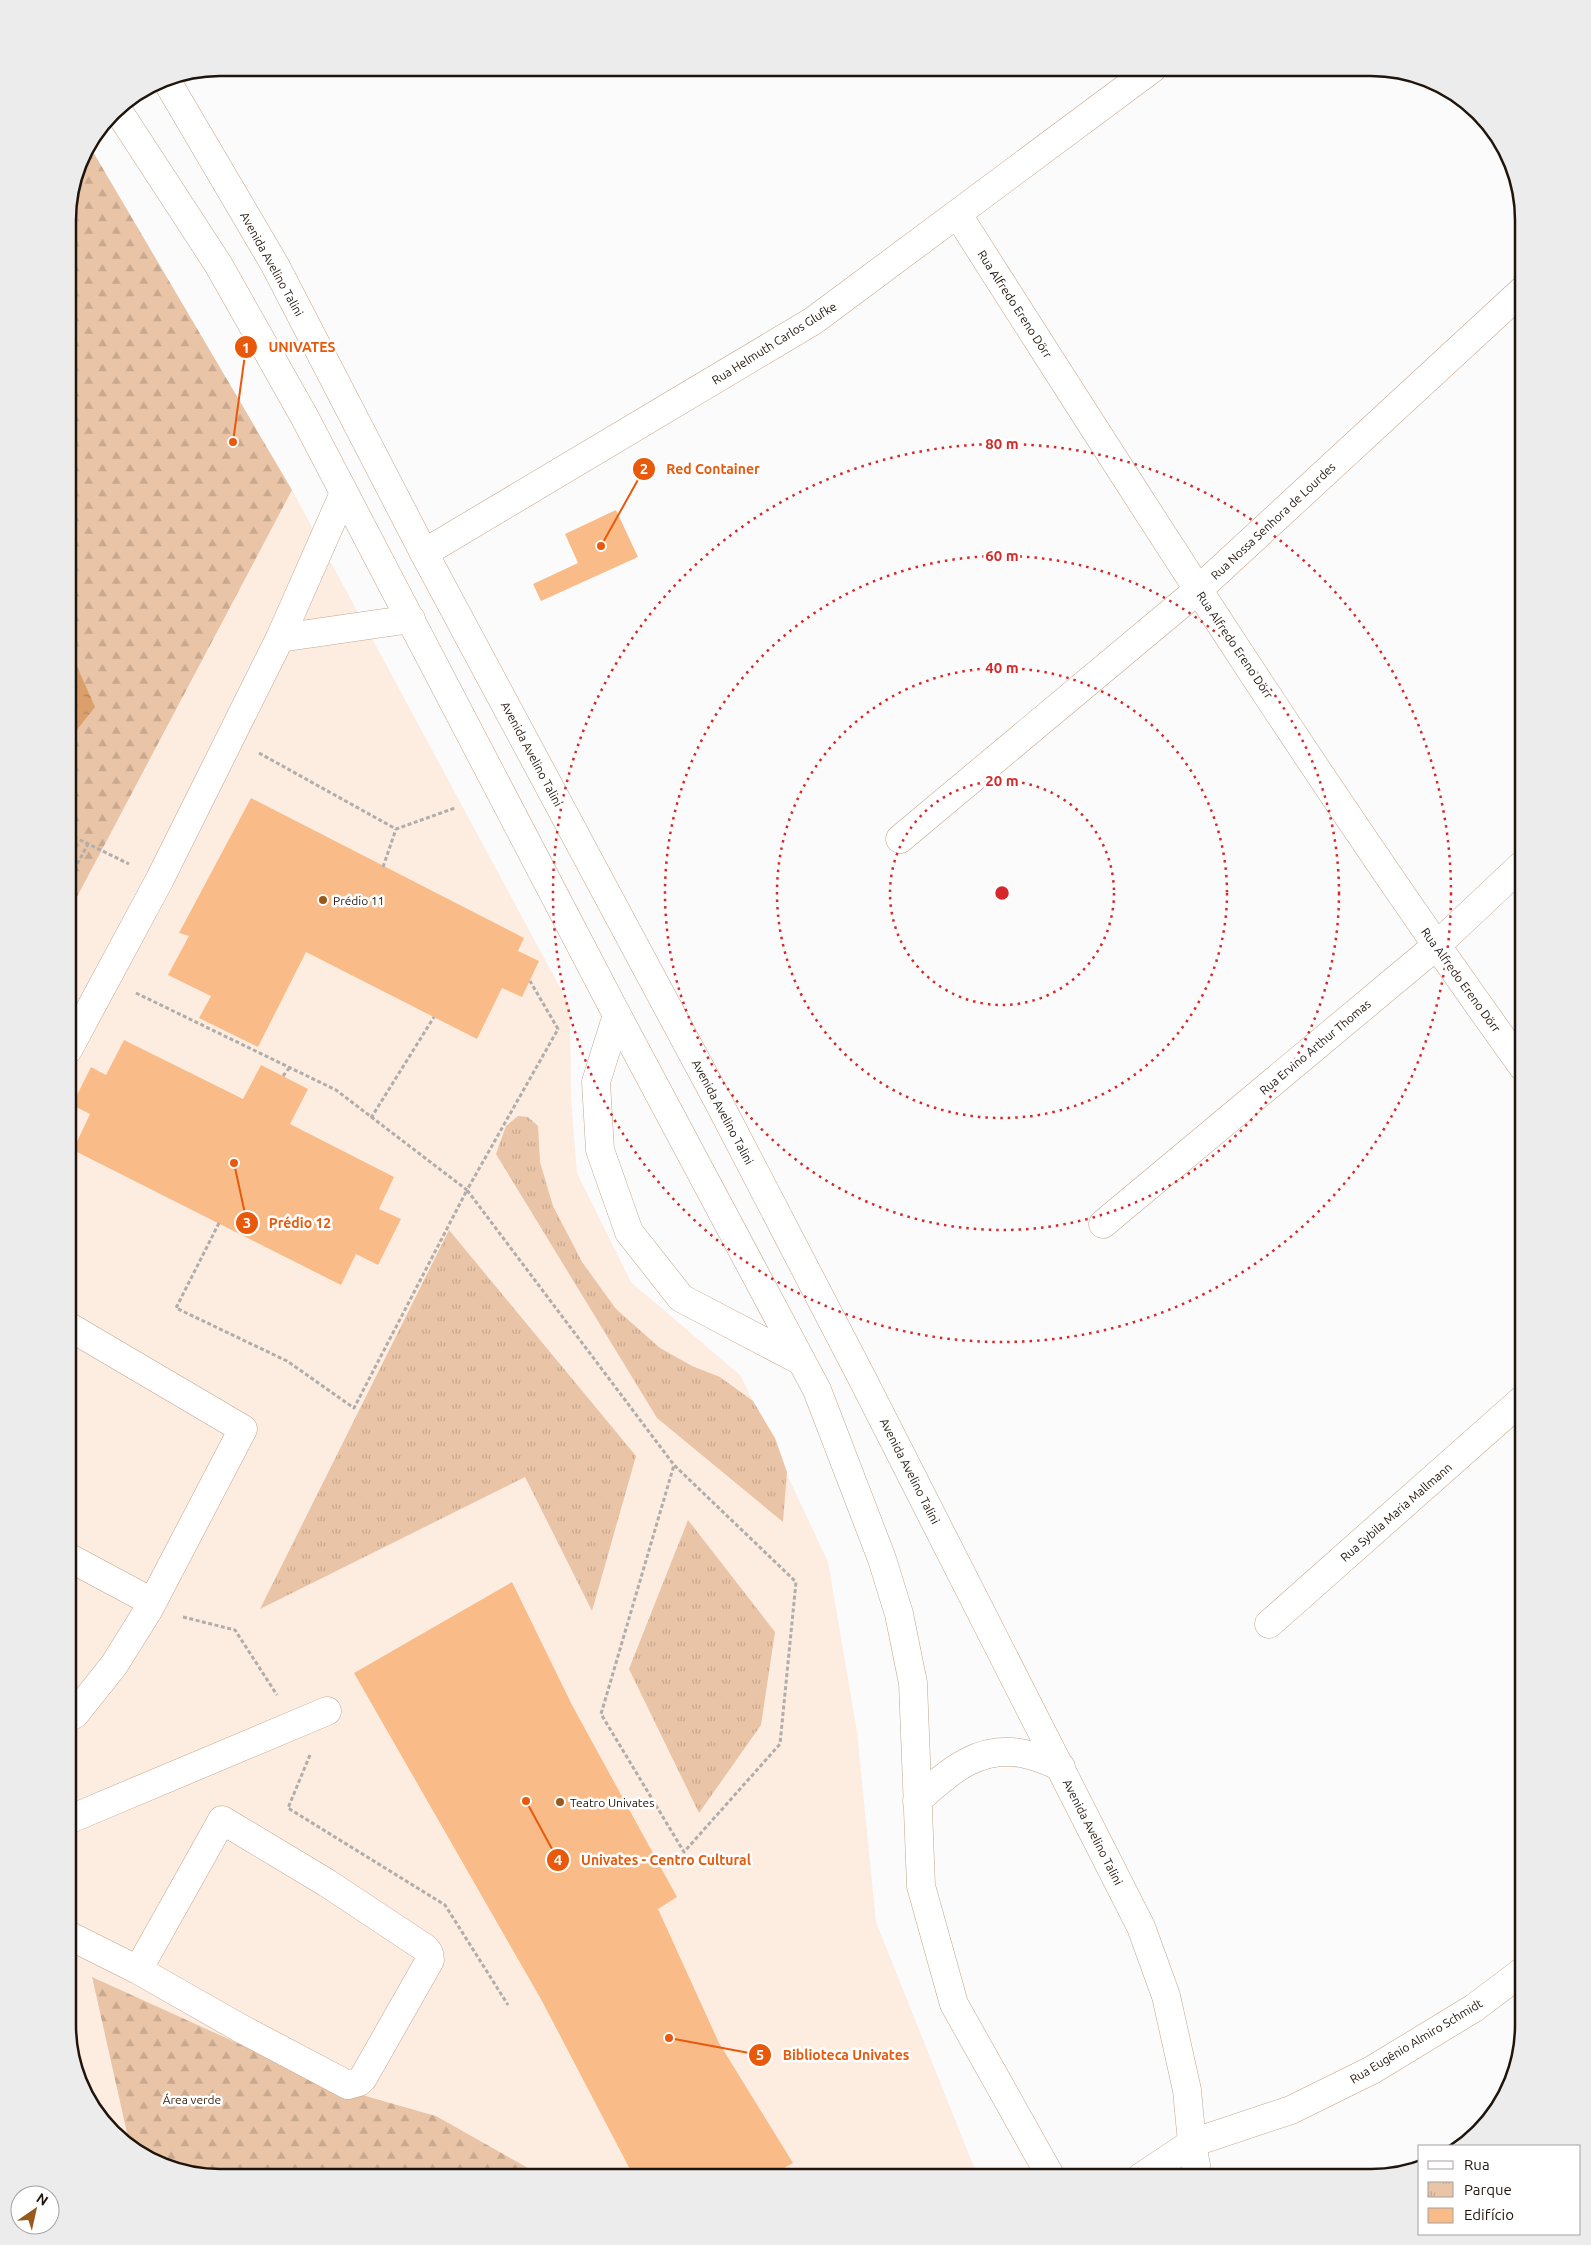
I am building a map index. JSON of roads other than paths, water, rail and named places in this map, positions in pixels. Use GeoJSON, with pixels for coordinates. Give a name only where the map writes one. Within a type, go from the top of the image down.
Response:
{"type":"FeatureCollection","features":[{"type":"Feature","properties":{"kind":"main road","name":"Rua Helmuth Carlos Glufke"},"geometry":{"type":"LineString","coordinates":[[424,553],[813,321],[1141,77]]}},
{"type":"Feature","properties":{"kind":"main road","name":"Avenida Avelino Talini"},"geometry":{"type":"LineString","coordinates":[[170,86],[275,265],[424,553],[728,1120],[863,1380],[1141,1927],[1166,1996],[1187,2090],[1196,2169]]}},
{"type":"Feature","properties":{"kind":"main road"},"geometry":{"type":"LineString","coordinates":[[121,116],[218,264],[304,416],[617,1016],[821,1399],[882,1559],[899,1614],[913,1683],[921,1886],[954,2004],[1046,2169]]}},
{"type":"Feature","properties":{"kind":"main road","name":"Rua Alfredo Ereno Dörr"},"geometry":{"type":"LineString","coordinates":[[958,215],[1198,590],[1436,946],[1515,1054]]}},
{"type":"Feature","properties":{"kind":"main road","name":"Rua Nossa Senhora de Lourdes"},"geometry":{"type":"LineString","coordinates":[[900,840],[1198,590],[1515,298]]}},
{"type":"Feature","properties":{"kind":"main road"},"geometry":{"type":"LineString","coordinates":[[77,1034],[160,880],[280,638],[344,493]]}},
{"type":"Feature","properties":{"kind":"main road"},"geometry":{"type":"LineString","coordinates":[[280,638],[411,619]]}},
{"type":"Feature","properties":{"kind":"main road","name":"Rua Ervino Arthur Thomas"},"geometry":{"type":"LineString","coordinates":[[1103,1224],[1436,946],[1515,872]]}},
{"type":"Feature","properties":{"kind":"main road"},"geometry":{"type":"LineString","coordinates":[[617,1016],[596,1082],[600,1150],[630,1232],[681,1298],[802,1361]]}},
{"type":"Feature","properties":{"kind":"main road"},"geometry":{"type":"LineString","coordinates":[[76,1331],[243,1429],[150,1606],[114,1665],[76,1713]]}},
{"type":"Feature","properties":{"kind":"main road","name":"Rua Sybila Maria Mallmann"},"geometry":{"type":"LineString","coordinates":[[1269,1624],[1515,1407]]}},
{"type":"Feature","properties":{"kind":"main road"},"geometry":{"type":"LineString","coordinates":[[76,1562],[150,1606]]}},
{"type":"Feature","properties":{"kind":"main road"},"geometry":{"type":"LineString","coordinates":[[76,1817],[327,1711]]}},
{"type":"Feature","properties":{"kind":"main road"},"geometry":{"type":"LineString","coordinates":[[917,1801],[946,1774],[968,1761],[999,1751],[1028,1754],[1061,1768]]}},
{"type":"Feature","properties":{"kind":"main road"},"geometry":{"type":"LineString","coordinates":[[76,1939],[138,1970],[240,2028],[348,2085],[359,2082],[364,2078],[430,1960],[429,1953],[425,1948],[406,1935],[326,1883],[222,1820],[138,1970]]}},
{"type":"Feature","properties":{"kind":"main road","name":"Rua Eugênio Almiro Schmidt"},"geometry":{"type":"LineString","coordinates":[[1153,2169],[1192,2143],[1292,2110],[1372,2070],[1474,2008],[1515,1978]]}},
{"type":"Feature","properties":{"kind":"water"},"geometry":{"type":"Polygon","coordinates":[[[77,666],[95,707],[77,730],[77,666]]]}},
{"type":"Feature","properties":{"kind":"place","name":"UNIVATES"},"geometry":{"type":"Point","coordinates":[233,442]}},
{"type":"Feature","properties":{"kind":"place","name":"Red Container"},"geometry":{"type":"Point","coordinates":[601,546]}},
{"type":"Feature","properties":{"kind":"place","name":"Prédio 11"},"geometry":{"type":"Point","coordinates":[323,900]}},
{"type":"Feature","properties":{"kind":"place","name":"Prédio 12"},"geometry":{"type":"Point","coordinates":[234,1163]}},
{"type":"Feature","properties":{"kind":"place","name":"Univates - Centro Cultural"},"geometry":{"type":"Point","coordinates":[526,1801]}},
{"type":"Feature","properties":{"kind":"place","name":"Teatro Univates"},"geometry":{"type":"Point","coordinates":[560,1802]}},
{"type":"Feature","properties":{"kind":"place","name":"Biblioteca Univates"},"geometry":{"type":"Point","coordinates":[669,2038]}},
{"type":"Feature","properties":{"kind":"park label","name":"Área verde"},"geometry":{"type":"Point","coordinates":[192,2099]}}]}
